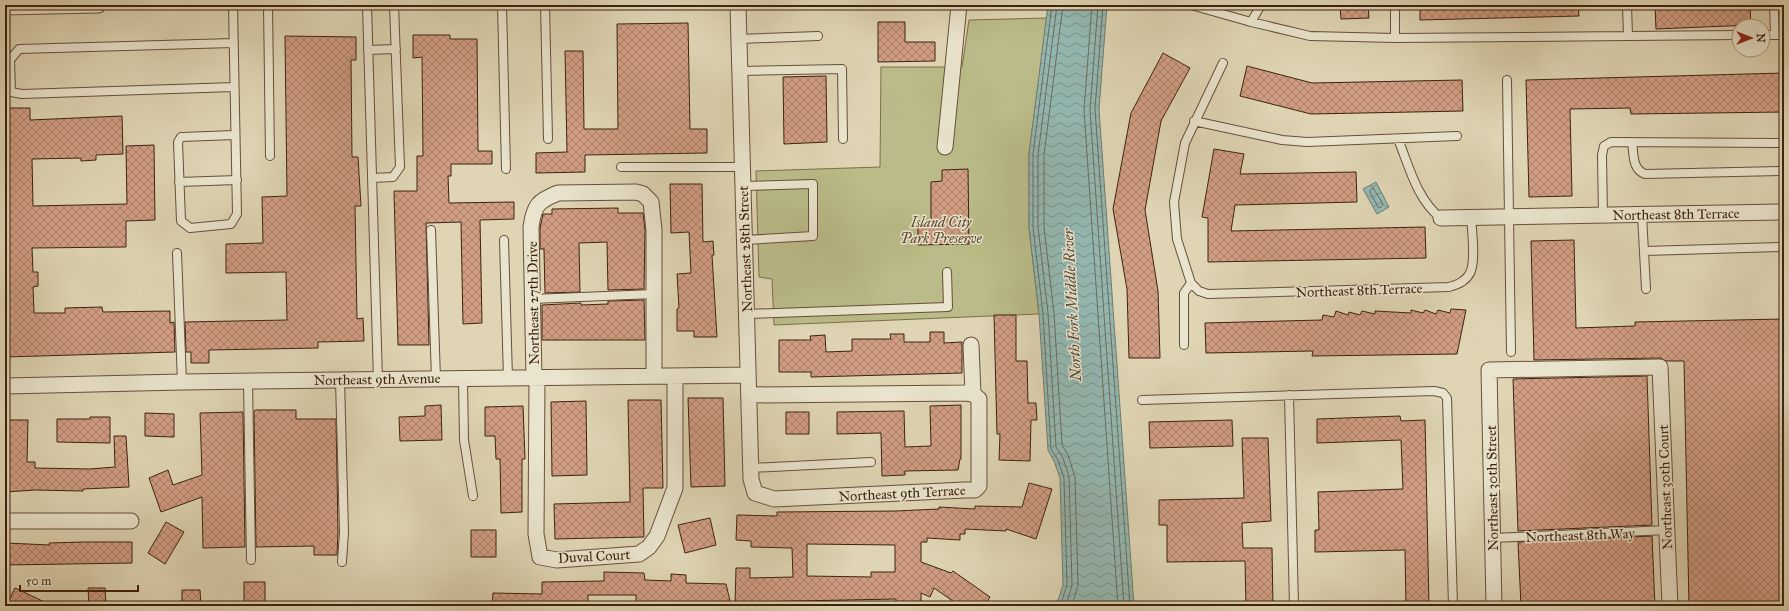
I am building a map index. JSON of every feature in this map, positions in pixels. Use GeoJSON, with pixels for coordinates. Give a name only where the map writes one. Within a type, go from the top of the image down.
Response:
{"type":"FeatureCollection","features":[{"type":"Feature","properties":{"kind":"street"},"geometry":{"type":"LineString","coordinates":[[5,7],[98,5]]}},
{"type":"Feature","properties":{"kind":"street","name":"Northeast 28th Street"},"geometry":{"type":"LineString","coordinates":[[738,5],[751,479],[755,493]]}},
{"type":"Feature","properties":{"kind":"street"},"geometry":{"type":"LineString","coordinates":[[945,147],[959,5]]}},
{"type":"Feature","properties":{"kind":"street","name":"Northeast 27th Drive"},"geometry":{"type":"LineString","coordinates":[[535,378],[531,227],[533,211],[547,198],[558,193],[636,192],[643,194],[652,202],[654,214],[654,376]]}},
{"type":"Feature","properties":{"kind":"street","name":"Northeast 8th Terrace"},"geometry":{"type":"LineString","coordinates":[[1440,218],[1784,212]]}},
{"type":"Feature","properties":{"kind":"street","name":"Northeast 9th Terrace"},"geometry":{"type":"LineString","coordinates":[[755,493],[774,499],[975,490],[979,486],[980,478],[979,399],[973,394],[971,345]]}},
{"type":"Feature","properties":{"kind":"street","name":"Northeast 30th Court"},"geometry":{"type":"LineString","coordinates":[[1489,370],[1660,367],[1670,606]]}},
{"type":"Feature","properties":{"kind":"street","name":"Northeast 30th Street"},"geometry":{"type":"LineString","coordinates":[[1489,370],[1494,606]]}},
{"type":"Feature","properties":{"kind":"street","name":"Northeast 9th Avenue"},"geometry":{"type":"LineString","coordinates":[[5,386],[248,381],[748,375]]}},
{"type":"Feature","properties":{"kind":"street","name":"Duval Court"},"geometry":{"type":"LineString","coordinates":[[535,378],[536,534],[540,557],[557,560],[639,554],[649,547],[657,536],[675,488],[675,376]]}},
{"type":"Feature","properties":{"kind":"street"},"geometry":{"type":"LineString","coordinates":[[749,395],[973,394]]}},
{"type":"Feature","properties":{"kind":"street"},"geometry":{"type":"LineString","coordinates":[[5,521],[131,521]]}},
{"type":"Feature","properties":{"kind":"lane"},"geometry":{"type":"LineString","coordinates":[[233,5],[233,43],[236,135],[237,214],[231,224],[190,228],[181,221],[178,142],[181,137],[236,135]]}},
{"type":"Feature","properties":{"kind":"lane"},"geometry":{"type":"LineString","coordinates":[[268,5],[270,156]]}},
{"type":"Feature","properties":{"kind":"lane"},"geometry":{"type":"LineString","coordinates":[[367,5],[378,380]]}},
{"type":"Feature","properties":{"kind":"lane"},"geometry":{"type":"LineString","coordinates":[[372,178],[393,177],[400,167],[394,5]]}},
{"type":"Feature","properties":{"kind":"lane"},"geometry":{"type":"LineString","coordinates":[[502,5],[506,169]]}},
{"type":"Feature","properties":{"kind":"lane"},"geometry":{"type":"LineString","coordinates":[[546,5],[548,139]]}},
{"type":"Feature","properties":{"kind":"lane"},"geometry":{"type":"LineString","coordinates":[[1191,5],[1251,22],[1310,36],[1395,38],[1731,35]]}},
{"type":"Feature","properties":{"kind":"lane"},"geometry":{"type":"LineString","coordinates":[[1251,22],[1261,5]]}},
{"type":"Feature","properties":{"kind":"lane"},"geometry":{"type":"LineString","coordinates":[[1395,5],[1395,38]]}},
{"type":"Feature","properties":{"kind":"lane"},"geometry":{"type":"LineString","coordinates":[[1627,5],[1628,36]]}},
{"type":"Feature","properties":{"kind":"lane"},"geometry":{"type":"LineString","coordinates":[[1774,5],[1775,35]]}},
{"type":"Feature","properties":{"kind":"lane"},"geometry":{"type":"LineString","coordinates":[[1771,35],[1784,35]]}},
{"type":"Feature","properties":{"kind":"lane"},"geometry":{"type":"LineString","coordinates":[[739,39],[818,36]]}},
{"type":"Feature","properties":{"kind":"lane"},"geometry":{"type":"LineString","coordinates":[[233,43],[19,49],[10,60],[8,92],[22,94],[234,87]]}},
{"type":"Feature","properties":{"kind":"lane"},"geometry":{"type":"LineString","coordinates":[[368,50],[396,49]]}},
{"type":"Feature","properties":{"kind":"lane"},"geometry":{"type":"LineString","coordinates":[[1184,346],[1184,293],[1190,283],[1177,239],[1174,202],[1185,143],[1194,121],[1223,63]]}},
{"type":"Feature","properties":{"kind":"lane"},"geometry":{"type":"LineString","coordinates":[[740,71],[842,69],[843,139]]}},
{"type":"Feature","properties":{"kind":"lane"},"geometry":{"type":"LineString","coordinates":[[1507,80],[1511,352]]}},
{"type":"Feature","properties":{"kind":"lane"},"geometry":{"type":"LineString","coordinates":[[1194,121],[1282,140],[1307,142],[1457,136]]}},
{"type":"Feature","properties":{"kind":"lane","name":"Northeast 8th Terrace"},"geometry":{"type":"LineString","coordinates":[[1398,139],[1424,200],[1430,210],[1440,218]]}},
{"type":"Feature","properties":{"kind":"lane"},"geometry":{"type":"LineString","coordinates":[[1603,216],[1604,146],[1611,142],[1784,143]]}},
{"type":"Feature","properties":{"kind":"lane"},"geometry":{"type":"LineString","coordinates":[[1632,142],[1635,164],[1639,172],[1645,174],[1784,172]]}},
{"type":"Feature","properties":{"kind":"lane"},"geometry":{"type":"LineString","coordinates":[[620,167],[742,166]]}},
{"type":"Feature","properties":{"kind":"lane"},"geometry":{"type":"LineString","coordinates":[[179,182],[236,180]]}},
{"type":"Feature","properties":{"kind":"lane"},"geometry":{"type":"LineString","coordinates":[[743,186],[812,184],[813,236],[745,240]]}},
{"type":"Feature","properties":{"kind":"lane"},"geometry":{"type":"LineString","coordinates":[[1642,215],[1646,289]]}},
{"type":"Feature","properties":{"kind":"lane","name":"Northeast 8th Terrace"},"geometry":{"type":"LineString","coordinates":[[1190,283],[1199,291],[1208,294],[1449,287],[1460,284],[1470,273],[1473,250],[1472,217]]}},
{"type":"Feature","properties":{"kind":"lane"},"geometry":{"type":"LineString","coordinates":[[431,230],[436,379]]}},
{"type":"Feature","properties":{"kind":"lane"},"geometry":{"type":"LineString","coordinates":[[504,240],[508,378]]}},
{"type":"Feature","properties":{"kind":"lane"},"geometry":{"type":"LineString","coordinates":[[1644,251],[1784,247]]}},
{"type":"Feature","properties":{"kind":"lane"},"geometry":{"type":"LineString","coordinates":[[178,253],[182,382]]}},
{"type":"Feature","properties":{"kind":"lane"},"geometry":{"type":"LineString","coordinates":[[746,314],[948,307],[947,272]]}},
{"type":"Feature","properties":{"kind":"lane"},"geometry":{"type":"LineString","coordinates":[[532,299],[654,294]]}},
{"type":"Feature","properties":{"kind":"lane"},"geometry":{"type":"LineString","coordinates":[[463,379],[464,440],[473,496]]}},
{"type":"Feature","properties":{"kind":"lane"},"geometry":{"type":"LineString","coordinates":[[340,380],[344,532],[342,562]]}},
{"type":"Feature","properties":{"kind":"lane"},"geometry":{"type":"LineString","coordinates":[[248,381],[251,560]]}},
{"type":"Feature","properties":{"kind":"lane"},"geometry":{"type":"LineString","coordinates":[[1142,400],[1434,391],[1443,393],[1447,398],[1452,606]]}},
{"type":"Feature","properties":{"kind":"lane"},"geometry":{"type":"LineString","coordinates":[[1289,395],[1294,606]]}},
{"type":"Feature","properties":{"kind":"lane"},"geometry":{"type":"LineString","coordinates":[[751,468],[871,462]]}},
{"type":"Feature","properties":{"kind":"lane","name":"Northeast 8th Way"},"geometry":{"type":"LineString","coordinates":[[1493,538],[1650,532],[1667,530]]}},
{"type":"Feature","properties":{"kind":"green space","name":"Island City Park Preserve"},"geometry":{"type":"Polygon","coordinates":[[[1047,18],[1029,154],[1029,227],[1039,314],[774,325],[772,279],[759,277],[756,171],[880,167],[881,67],[962,67],[969,20],[1047,18]]]}},
{"type":"Feature","properties":{"kind":"water","name":"North Fork Middle River"},"geometry":{"type":"Polygon","coordinates":[[[1048,5],[1107,5],[1099,109],[1134,606],[1056,606],[1063,585],[1060,478],[1048,450],[1039,314],[1029,227],[1029,154],[1048,5]]]}},
{"type":"Feature","properties":{"kind":"water"},"geometry":{"type":"Polygon","coordinates":[[[1376,182],[1389,207],[1377,214],[1363,189],[1376,182]]]}},
{"type":"Feature","properties":{"kind":"building"},"geometry":{"type":"Polygon","coordinates":[[[1340,5],[1368,5],[1369,18],[1341,19],[1340,5]]]}},
{"type":"Feature","properties":{"kind":"building"},"geometry":{"type":"Polygon","coordinates":[[[1420,5],[1578,5],[1579,16],[1420,20],[1420,5]]]}},
{"type":"Feature","properties":{"kind":"building"},"geometry":{"type":"Polygon","coordinates":[[[1655,5],[1750,5],[1751,18],[1731,18],[1731,26],[1656,29],[1655,5]]]}},
{"type":"Feature","properties":{"kind":"building"},"geometry":{"type":"Polygon","coordinates":[[[878,22],[905,22],[905,42],[935,42],[935,61],[878,62],[878,22]]]}},
{"type":"Feature","properties":{"kind":"building"},"geometry":{"type":"Polygon","coordinates":[[[688,23],[690,129],[707,129],[707,153],[585,155],[585,172],[536,173],[536,153],[567,152],[565,51],[583,51],[584,129],[618,129],[617,24],[688,23]]]}},
{"type":"Feature","properties":{"kind":"building"},"geometry":{"type":"Polygon","coordinates":[[[413,35],[450,35],[450,39],[477,39],[478,151],[492,151],[492,164],[451,164],[451,176],[448,176],[449,203],[514,202],[514,219],[480,220],[482,323],[463,324],[461,222],[426,223],[429,345],[398,345],[394,191],[417,191],[417,156],[423,156],[422,57],[413,58],[413,35]]]}},
{"type":"Feature","properties":{"kind":"building"},"geometry":{"type":"Polygon","coordinates":[[[285,36],[356,37],[356,60],[351,60],[352,157],[358,157],[361,206],[355,206],[357,319],[363,318],[364,341],[318,342],[318,348],[209,350],[209,363],[191,363],[191,352],[186,352],[185,322],[287,320],[286,272],[226,273],[226,244],[263,243],[262,197],[287,196],[285,36]]]}},
{"type":"Feature","properties":{"kind":"building"},"geometry":{"type":"Polygon","coordinates":[[[1163,53],[1190,68],[1161,121],[1145,210],[1158,291],[1160,358],[1129,358],[1127,289],[1113,209],[1131,113],[1163,53]]]}},
{"type":"Feature","properties":{"kind":"building"},"geometry":{"type":"Polygon","coordinates":[[[1247,66],[1312,83],[1462,80],[1463,111],[1311,114],[1240,96],[1247,66]]]}},
{"type":"Feature","properties":{"kind":"building"},"geometry":{"type":"Polygon","coordinates":[[[1784,73],[1784,112],[1631,114],[1630,108],[1570,109],[1572,196],[1529,197],[1526,80],[1784,73]]]}},
{"type":"Feature","properties":{"kind":"building"},"geometry":{"type":"Polygon","coordinates":[[[826,76],[827,142],[784,144],[783,77],[826,76]]]}},
{"type":"Feature","properties":{"kind":"building"},"geometry":{"type":"Polygon","coordinates":[[[5,108],[30,108],[30,120],[122,116],[123,154],[96,155],[96,160],[81,161],[81,158],[32,159],[33,206],[127,204],[126,146],[154,145],[155,220],[126,221],[126,247],[32,248],[33,272],[38,272],[38,286],[33,287],[34,313],[65,313],[65,308],[102,307],[103,312],[170,311],[170,323],[174,322],[175,352],[5,357],[5,108]]]}},
{"type":"Feature","properties":{"kind":"building"},"geometry":{"type":"Polygon","coordinates":[[[1214,149],[1244,154],[1240,174],[1356,172],[1357,202],[1235,205],[1231,231],[1425,227],[1426,258],[1208,262],[1208,218],[1202,217],[1214,149]]]}},
{"type":"Feature","properties":{"kind":"building"},"geometry":{"type":"Polygon","coordinates":[[[968,169],[969,244],[918,245],[918,223],[931,222],[931,182],[942,181],[942,170],[968,169]]]}},
{"type":"Feature","properties":{"kind":"building"},"geometry":{"type":"Polygon","coordinates":[[[670,184],[702,184],[703,242],[713,241],[714,255],[712,255],[717,337],[694,337],[694,331],[677,331],[677,309],[679,308],[677,274],[691,273],[689,232],[671,233],[670,184]]]}},
{"type":"Feature","properties":{"kind":"building"},"geometry":{"type":"Polygon","coordinates":[[[618,208],[618,213],[643,213],[645,230],[644,289],[608,290],[607,242],[579,243],[580,292],[545,293],[544,249],[540,249],[540,228],[543,214],[552,214],[552,209],[618,208]]]}},
{"type":"Feature","properties":{"kind":"building"},"geometry":{"type":"Polygon","coordinates":[[[1574,240],[1576,328],[1635,326],[1635,322],[1784,319],[1784,606],[1689,606],[1684,361],[1666,361],[1660,358],[1534,360],[1531,241],[1574,240]]]}},
{"type":"Feature","properties":{"kind":"building"},"geometry":{"type":"Polygon","coordinates":[[[644,300],[645,340],[542,340],[542,305],[581,303],[581,305],[608,304],[608,301],[644,300]]]}},
{"type":"Feature","properties":{"kind":"building"},"geometry":{"type":"Polygon","coordinates":[[[1451,309],[1466,310],[1457,354],[1312,356],[1313,351],[1206,353],[1205,323],[1322,320],[1323,315],[1334,317],[1336,311],[1348,315],[1349,312],[1360,315],[1362,311],[1375,314],[1375,311],[1411,313],[1411,310],[1423,313],[1425,310],[1436,314],[1438,310],[1450,313],[1451,309]]]}},
{"type":"Feature","properties":{"kind":"building"},"geometry":{"type":"Polygon","coordinates":[[[994,315],[1016,315],[1016,361],[1027,361],[1028,403],[1036,403],[1037,420],[1031,420],[1030,461],[999,460],[1000,434],[997,434],[994,315]]]}},
{"type":"Feature","properties":{"kind":"building"},"geometry":{"type":"Polygon","coordinates":[[[930,332],[944,332],[944,343],[962,342],[962,373],[811,377],[811,372],[779,372],[779,340],[811,340],[810,336],[825,335],[826,352],[852,351],[852,339],[891,339],[890,334],[904,334],[904,342],[930,342],[930,332]]]}},
{"type":"Feature","properties":{"kind":"building"},"geometry":{"type":"Polygon","coordinates":[[[1647,376],[1652,525],[1518,531],[1513,379],[1647,376]]]}},
{"type":"Feature","properties":{"kind":"building"},"geometry":{"type":"Polygon","coordinates":[[[688,398],[723,398],[725,486],[691,487],[688,398]]]}},
{"type":"Feature","properties":{"kind":"building"},"geometry":{"type":"Polygon","coordinates":[[[628,400],[661,400],[663,488],[643,488],[644,537],[555,539],[554,504],[630,502],[628,400]]]}},
{"type":"Feature","properties":{"kind":"building"},"geometry":{"type":"Polygon","coordinates":[[[586,401],[587,475],[552,476],[551,402],[586,401]]]}},
{"type":"Feature","properties":{"kind":"building"},"geometry":{"type":"Polygon","coordinates":[[[441,405],[442,440],[400,441],[399,417],[425,416],[425,406],[441,405]]]}},
{"type":"Feature","properties":{"kind":"building"},"geometry":{"type":"Polygon","coordinates":[[[961,405],[961,459],[958,470],[905,471],[905,475],[882,476],[881,433],[837,434],[837,412],[904,411],[905,447],[931,446],[930,406],[961,405]]]}},
{"type":"Feature","properties":{"kind":"building"},"geometry":{"type":"Polygon","coordinates":[[[523,406],[525,459],[522,459],[522,512],[501,513],[500,459],[496,459],[495,436],[485,436],[485,407],[523,406]]]}},
{"type":"Feature","properties":{"kind":"building"},"geometry":{"type":"Polygon","coordinates":[[[296,410],[296,419],[336,419],[337,555],[314,555],[314,546],[256,547],[254,411],[296,410]]]}},
{"type":"Feature","properties":{"kind":"building"},"geometry":{"type":"Polygon","coordinates":[[[243,412],[245,547],[203,548],[202,497],[161,512],[149,478],[168,470],[173,485],[202,475],[200,413],[243,412]]]}},
{"type":"Feature","properties":{"kind":"building"},"geometry":{"type":"Polygon","coordinates":[[[786,412],[809,412],[809,434],[786,434],[786,412]]]}},
{"type":"Feature","properties":{"kind":"building"},"geometry":{"type":"Polygon","coordinates":[[[145,413],[174,414],[174,437],[145,436],[145,413]]]}},
{"type":"Feature","properties":{"kind":"building"},"geometry":{"type":"Polygon","coordinates":[[[1400,416],[1401,421],[1425,420],[1429,606],[1406,606],[1405,550],[1315,552],[1315,530],[1319,530],[1318,492],[1403,489],[1401,440],[1317,443],[1317,419],[1400,416]]]}},
{"type":"Feature","properties":{"kind":"building"},"geometry":{"type":"Polygon","coordinates":[[[90,417],[110,417],[110,443],[57,442],[57,419],[90,419],[90,417]]]}},
{"type":"Feature","properties":{"kind":"building"},"geometry":{"type":"Polygon","coordinates":[[[8,420],[28,420],[27,462],[35,462],[35,468],[90,469],[115,467],[114,436],[126,436],[129,487],[83,489],[83,491],[36,490],[5,492],[8,420]]]}},
{"type":"Feature","properties":{"kind":"building"},"geometry":{"type":"Polygon","coordinates":[[[1232,420],[1233,446],[1150,448],[1149,422],[1232,420]]]}},
{"type":"Feature","properties":{"kind":"building"},"geometry":{"type":"Polygon","coordinates":[[[1242,438],[1268,438],[1271,521],[1242,523],[1243,548],[1272,548],[1273,606],[1246,606],[1245,561],[1167,562],[1167,525],[1159,525],[1159,500],[1244,498],[1242,438]]]}},
{"type":"Feature","properties":{"kind":"building"},"geometry":{"type":"Polygon","coordinates":[[[1029,483],[1052,489],[1036,539],[1006,529],[1006,531],[965,529],[965,534],[960,534],[960,540],[927,538],[927,542],[921,542],[921,562],[951,573],[953,571],[990,597],[984,606],[960,606],[934,588],[930,597],[921,593],[921,606],[896,606],[896,599],[749,602],[749,606],[735,605],[736,568],[750,568],[750,578],[793,577],[792,548],[751,547],[751,541],[736,540],[737,515],[777,516],[777,512],[896,511],[939,509],[939,507],[975,509],[975,506],[1022,507],[1029,483]],[[807,544],[807,576],[871,577],[871,572],[895,572],[895,545],[807,544]]]}},
{"type":"Feature","properties":{"kind":"building"},"geometry":{"type":"Polygon","coordinates":[[[710,518],[716,545],[685,553],[678,525],[710,518]]]}},
{"type":"Feature","properties":{"kind":"building"},"geometry":{"type":"Polygon","coordinates":[[[166,522],[184,532],[165,564],[148,553],[166,522]]]}},
{"type":"Feature","properties":{"kind":"building"},"geometry":{"type":"Polygon","coordinates":[[[471,530],[496,530],[496,557],[471,557],[471,530]]]}},
{"type":"Feature","properties":{"kind":"building"},"geometry":{"type":"Polygon","coordinates":[[[1652,536],[1655,606],[1521,606],[1518,542],[1652,536]]]}},
{"type":"Feature","properties":{"kind":"building"},"geometry":{"type":"Polygon","coordinates":[[[132,542],[132,563],[5,565],[5,543],[50,545],[49,543],[132,542]]]}},
{"type":"Feature","properties":{"kind":"building"},"geometry":{"type":"Polygon","coordinates":[[[604,572],[644,573],[645,580],[671,581],[671,574],[686,575],[686,583],[726,584],[731,605],[636,604],[636,595],[588,595],[588,606],[492,606],[493,593],[542,594],[542,582],[604,581],[604,572]]]}},
{"type":"Feature","properties":{"kind":"building"},"geometry":{"type":"Polygon","coordinates":[[[244,582],[265,582],[265,606],[244,606],[244,582]]]}},
{"type":"Feature","properties":{"kind":"building"},"geometry":{"type":"Polygon","coordinates":[[[15,588],[53,606],[6,606],[15,588]]]}},
{"type":"Feature","properties":{"kind":"building"},"geometry":{"type":"Polygon","coordinates":[[[88,588],[105,588],[106,606],[89,606],[88,588]]]}},
{"type":"Feature","properties":{"kind":"building"},"geometry":{"type":"Polygon","coordinates":[[[182,590],[200,590],[201,606],[182,606],[182,590]]]}}]}
